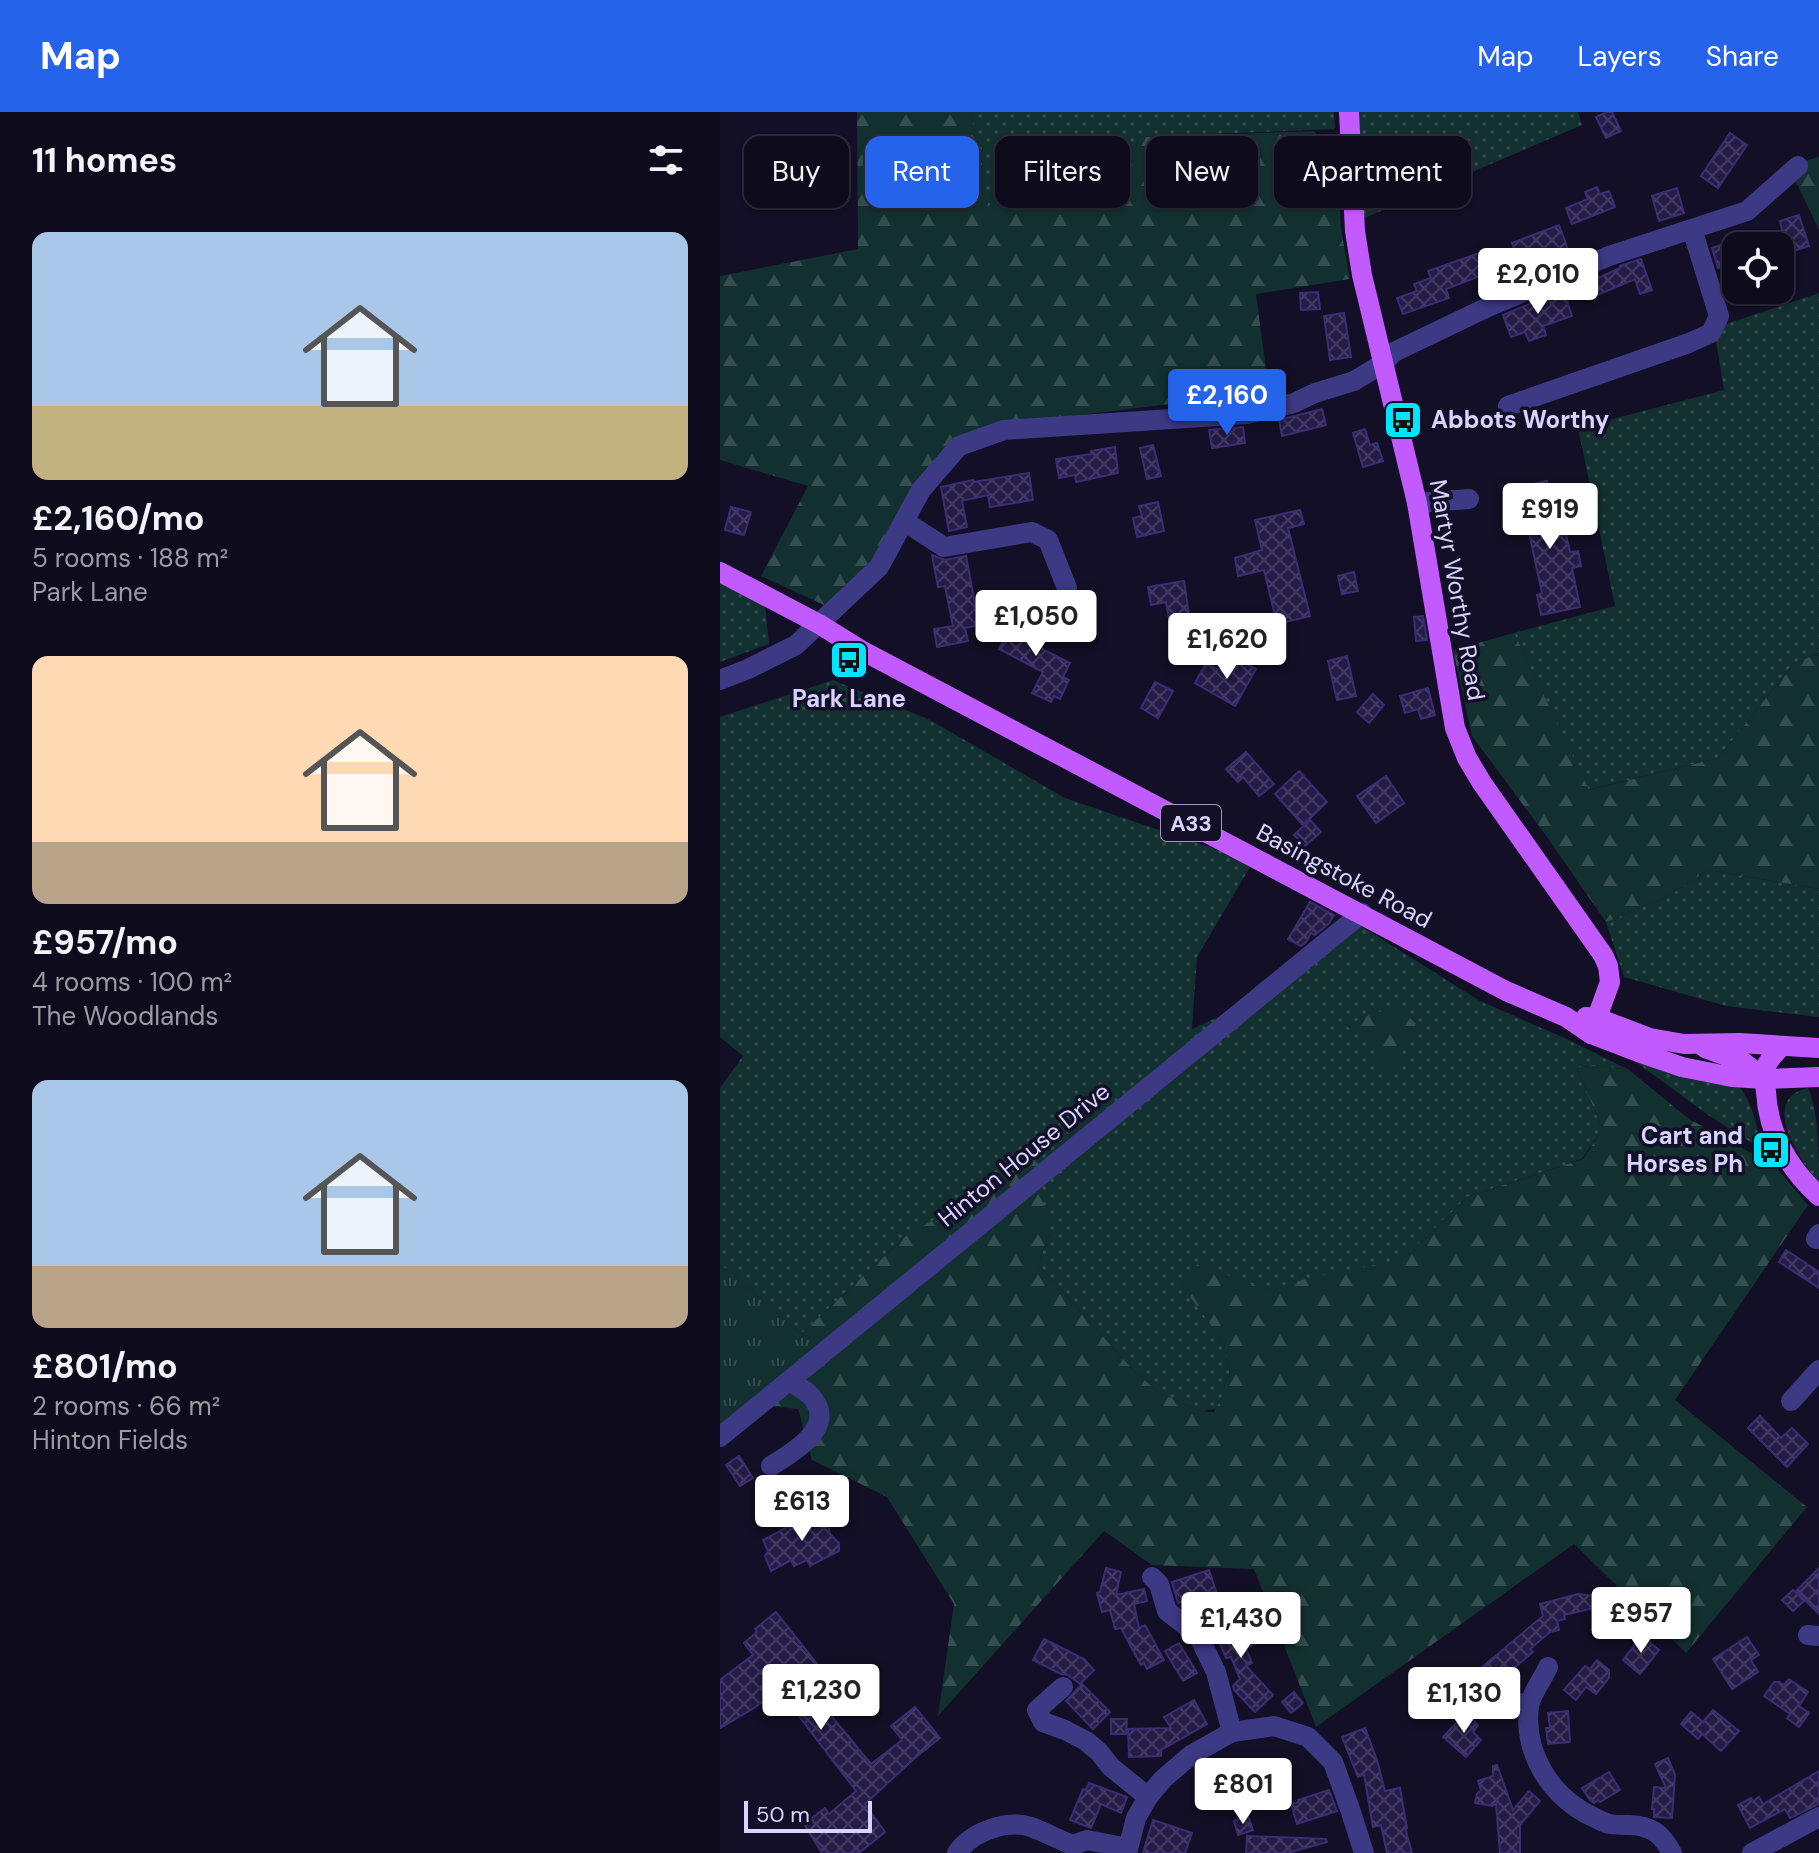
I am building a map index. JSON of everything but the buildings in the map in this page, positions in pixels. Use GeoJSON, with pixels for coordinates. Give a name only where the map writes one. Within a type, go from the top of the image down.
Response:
{"type":"FeatureCollection","features":[{"type":"Feature","properties":{"kind":"main road","name":"Martyr Worthy Road"},"geometry":{"type":"LineString","coordinates":[[1349,112],[1355,231],[1367,300],[1417,503],[1455,728],[1467,758],[1482,783],[1603,955],[1610,982],[1594,1026]]}},
{"type":"Feature","properties":{"kind":"main road","name":"Basingstoke Road"},"geometry":{"type":"LineString","coordinates":[[720,572],[819,624],[861,650],[1506,991],[1566,1017],[1650,1038],[1695,1044],[1740,1043],[1781,1047]]}},
{"type":"Feature","properties":{"kind":"main road","name":"Basingstoke Road"},"geometry":{"type":"LineString","coordinates":[[1594,1026],[1638,1052],[1682,1067],[1732,1077],[1765,1079]]}},
{"type":"Feature","properties":{"kind":"main road"},"geometry":{"type":"LineString","coordinates":[[1695,1044],[1743,1062],[1765,1079]]}},
{"type":"Feature","properties":{"kind":"main road"},"geometry":{"type":"LineString","coordinates":[[1781,1047],[1766,1067],[1766,1105],[1778,1143],[1792,1167],[1819,1196]]}},
{"type":"Feature","properties":{"kind":"main road","name":"A33"},"geometry":{"type":"LineString","coordinates":[[1781,1047],[1819,1048]]}},
{"type":"Feature","properties":{"kind":"main road","name":"A33"},"geometry":{"type":"LineString","coordinates":[[1765,1079],[1819,1077]]}},
{"type":"Feature","properties":{"kind":"street"},"geometry":{"type":"LineString","coordinates":[[720,680],[796,645],[879,567],[921,490],[959,446],[1004,430],[1247,414],[1294,403],[1354,381],[1382,364],[1394,352],[1490,306],[1609,256],[1747,211],[1798,166]]}},
{"type":"Feature","properties":{"kind":"street"},"geometry":{"type":"LineString","coordinates":[[1508,406],[1711,333],[1719,316],[1692,229]]}},
{"type":"Feature","properties":{"kind":"street"},"geometry":{"type":"LineString","coordinates":[[1417,503],[1469,499]]}},
{"type":"Feature","properties":{"kind":"street"},"geometry":{"type":"LineString","coordinates":[[904,521],[944,547],[1032,532],[1048,540],[1067,588]]}},
{"type":"Feature","properties":{"kind":"street","name":"Hinton House Drive"},"geometry":{"type":"LineString","coordinates":[[720,1437],[1362,913]]}},
{"type":"Feature","properties":{"kind":"street"},"geometry":{"type":"LineString","coordinates":[[1791,1401],[1819,1370]]}},
{"type":"Feature","properties":{"kind":"street"},"geometry":{"type":"LineString","coordinates":[[771,1466],[800,1446],[812,1434],[819,1420],[814,1400],[789,1381]]}},
{"type":"Feature","properties":{"kind":"street"},"geometry":{"type":"LineString","coordinates":[[1152,1577],[1159,1584],[1167,1611],[1198,1635],[1216,1672],[1232,1732]]}},
{"type":"Feature","properties":{"kind":"street"},"geometry":{"type":"LineString","coordinates":[[1548,1667],[1529,1704],[1530,1738],[1549,1783],[1579,1810],[1610,1824],[1642,1826],[1661,1835],[1672,1853]]}},
{"type":"Feature","properties":{"kind":"street"},"geometry":{"type":"LineString","coordinates":[[1063,1687],[1037,1710],[1043,1722],[1086,1741],[1111,1767],[1148,1797]]}},
{"type":"Feature","properties":{"kind":"street"},"geometry":{"type":"LineString","coordinates":[[1503,1702],[1529,1704]]}},
{"type":"Feature","properties":{"kind":"street"},"geometry":{"type":"LineString","coordinates":[[957,1853],[963,1845],[996,1826],[1029,1826],[1073,1845],[1087,1840],[1128,1850],[1136,1818],[1148,1797],[1191,1755],[1232,1732],[1274,1726],[1308,1737],[1333,1762],[1364,1853]]}},
{"type":"Feature","properties":{"kind":"street"},"geometry":{"type":"LineString","coordinates":[[1752,1853],[1819,1817]]}},
{"type":"Feature","properties":{"kind":"green space"},"geometry":{"type":"Polygon","coordinates":[[[857,112],[971,112],[976,136],[865,136],[865,208],[979,208],[979,154],[989,207],[1130,208],[1130,150],[1142,137],[1146,137],[1146,208],[1258,208],[1258,136],[1171,136],[1314,131],[1318,136],[1274,136],[1274,208],[1340,208],[1350,279],[1256,294],[1269,392],[1005,424],[957,436],[916,484],[872,560],[824,605],[761,576],[808,486],[720,460],[720,276],[858,249],[857,112]]]}},
{"type":"Feature","properties":{"kind":"green space"},"geometry":{"type":"Polygon","coordinates":[[[971,112],[1334,112],[1335,129],[1146,136],[1130,150],[1130,136],[995,136],[995,207],[988,207],[979,157],[979,136],[975,136],[971,112]]]}},
{"type":"Feature","properties":{"kind":"green space"},"geometry":{"type":"Polygon","coordinates":[[[1358,112],[1578,112],[1582,125],[1471,172],[1471,136],[1358,136],[1358,112]]]}},
{"type":"Feature","properties":{"kind":"green space"},"geometry":{"type":"Polygon","coordinates":[[[1819,157],[1819,230],[1785,166],[1819,157]]]}},
{"type":"Feature","properties":{"kind":"green space"},"geometry":{"type":"Polygon","coordinates":[[[1360,208],[1388,208],[1360,220],[1360,208]]]}},
{"type":"Feature","properties":{"kind":"green space"},"geometry":{"type":"Polygon","coordinates":[[[1819,293],[1819,653],[1793,664],[1718,758],[1588,790],[1514,633],[1615,606],[1578,428],[1724,390],[1714,328],[1794,304],[1794,301],[1819,293]]]}},
{"type":"Feature","properties":{"kind":"green space"},"geometry":{"type":"Polygon","coordinates":[[[720,581],[765,604],[769,644],[720,662],[720,581]]]}},
{"type":"Feature","properties":{"kind":"green space"},"geometry":{"type":"Polygon","coordinates":[[[1514,633],[1589,790],[1718,758],[1793,664],[1819,653],[1819,889],[1708,870],[1665,898],[1606,922],[1472,736],[1453,650],[1514,633]]]}},
{"type":"Feature","properties":{"kind":"green space"},"geometry":{"type":"Polygon","coordinates":[[[833,680],[930,720],[1065,798],[1253,862],[1197,957],[1192,1029],[1244,1005],[1353,921],[1480,1001],[1629,1070],[1595,1065],[1577,1068],[1600,1123],[1600,1133],[1582,1159],[1467,1197],[1402,1260],[1265,1290],[1180,1284],[1214,1329],[1227,1355],[1229,1380],[1216,1409],[1200,1411],[1158,1392],[1133,1370],[1038,1264],[1049,1235],[906,1236],[801,1334],[720,1264],[720,1088],[743,1056],[720,1037],[720,717],[833,680]]]}},
{"type":"Feature","properties":{"kind":"green space"},"geometry":{"type":"Polygon","coordinates":[[[1708,870],[1819,889],[1819,1017],[1726,1006],[1624,977],[1606,922],[1665,898],[1708,870]]]}},
{"type":"Feature","properties":{"kind":"green space"},"geometry":{"type":"Polygon","coordinates":[[[1401,1009],[1416,1024],[1401,1055],[1405,1065],[1394,1073],[1380,1067],[1372,1038],[1345,1026],[1376,1012],[1401,1009]]]}},
{"type":"Feature","properties":{"kind":"green space"},"geometry":{"type":"Polygon","coordinates":[[[1636,1062],[1735,1083],[1750,1105],[1763,1150],[1708,1115],[1636,1062]]]}},
{"type":"Feature","properties":{"kind":"green space"},"geometry":{"type":"Polygon","coordinates":[[[1595,1065],[1629,1070],[1689,1119],[1775,1166],[1808,1205],[1675,1400],[1807,1507],[1686,1653],[1574,1544],[1316,1727],[1254,1569],[1152,1565],[1104,1531],[938,1716],[954,1604],[887,1497],[812,1460],[798,1409],[770,1406],[801,1334],[906,1236],[1035,1160],[1049,1235],[1038,1264],[1133,1370],[1158,1392],[1200,1411],[1214,1412],[1228,1383],[1230,1370],[1227,1357],[1214,1330],[1180,1284],[1199,1263],[1265,1290],[1317,1276],[1402,1260],[1467,1197],[1583,1159],[1600,1133],[1600,1123],[1577,1068],[1595,1065]]]}},
{"type":"Feature","properties":{"kind":"green space"},"geometry":{"type":"Polygon","coordinates":[[[1808,1088],[1816,1122],[1819,1184],[1795,1147],[1785,1118],[1786,1105],[1793,1094],[1808,1088]]]}},
{"type":"Feature","properties":{"kind":"green space"},"geometry":{"type":"Polygon","coordinates":[[[720,1264],[830,1359],[720,1446],[720,1264]]]}},
{"type":"Feature","properties":{"kind":"place","name":"Abbots Worthy"},"geometry":{"type":"Point","coordinates":[1403,420]}},
{"type":"Feature","properties":{"kind":"place","name":"Park Lane"},"geometry":{"type":"Point","coordinates":[849,660]}},
{"type":"Feature","properties":{"kind":"place","name":"Cart and Horses Ph"},"geometry":{"type":"Point","coordinates":[1771,1150]}}]}
